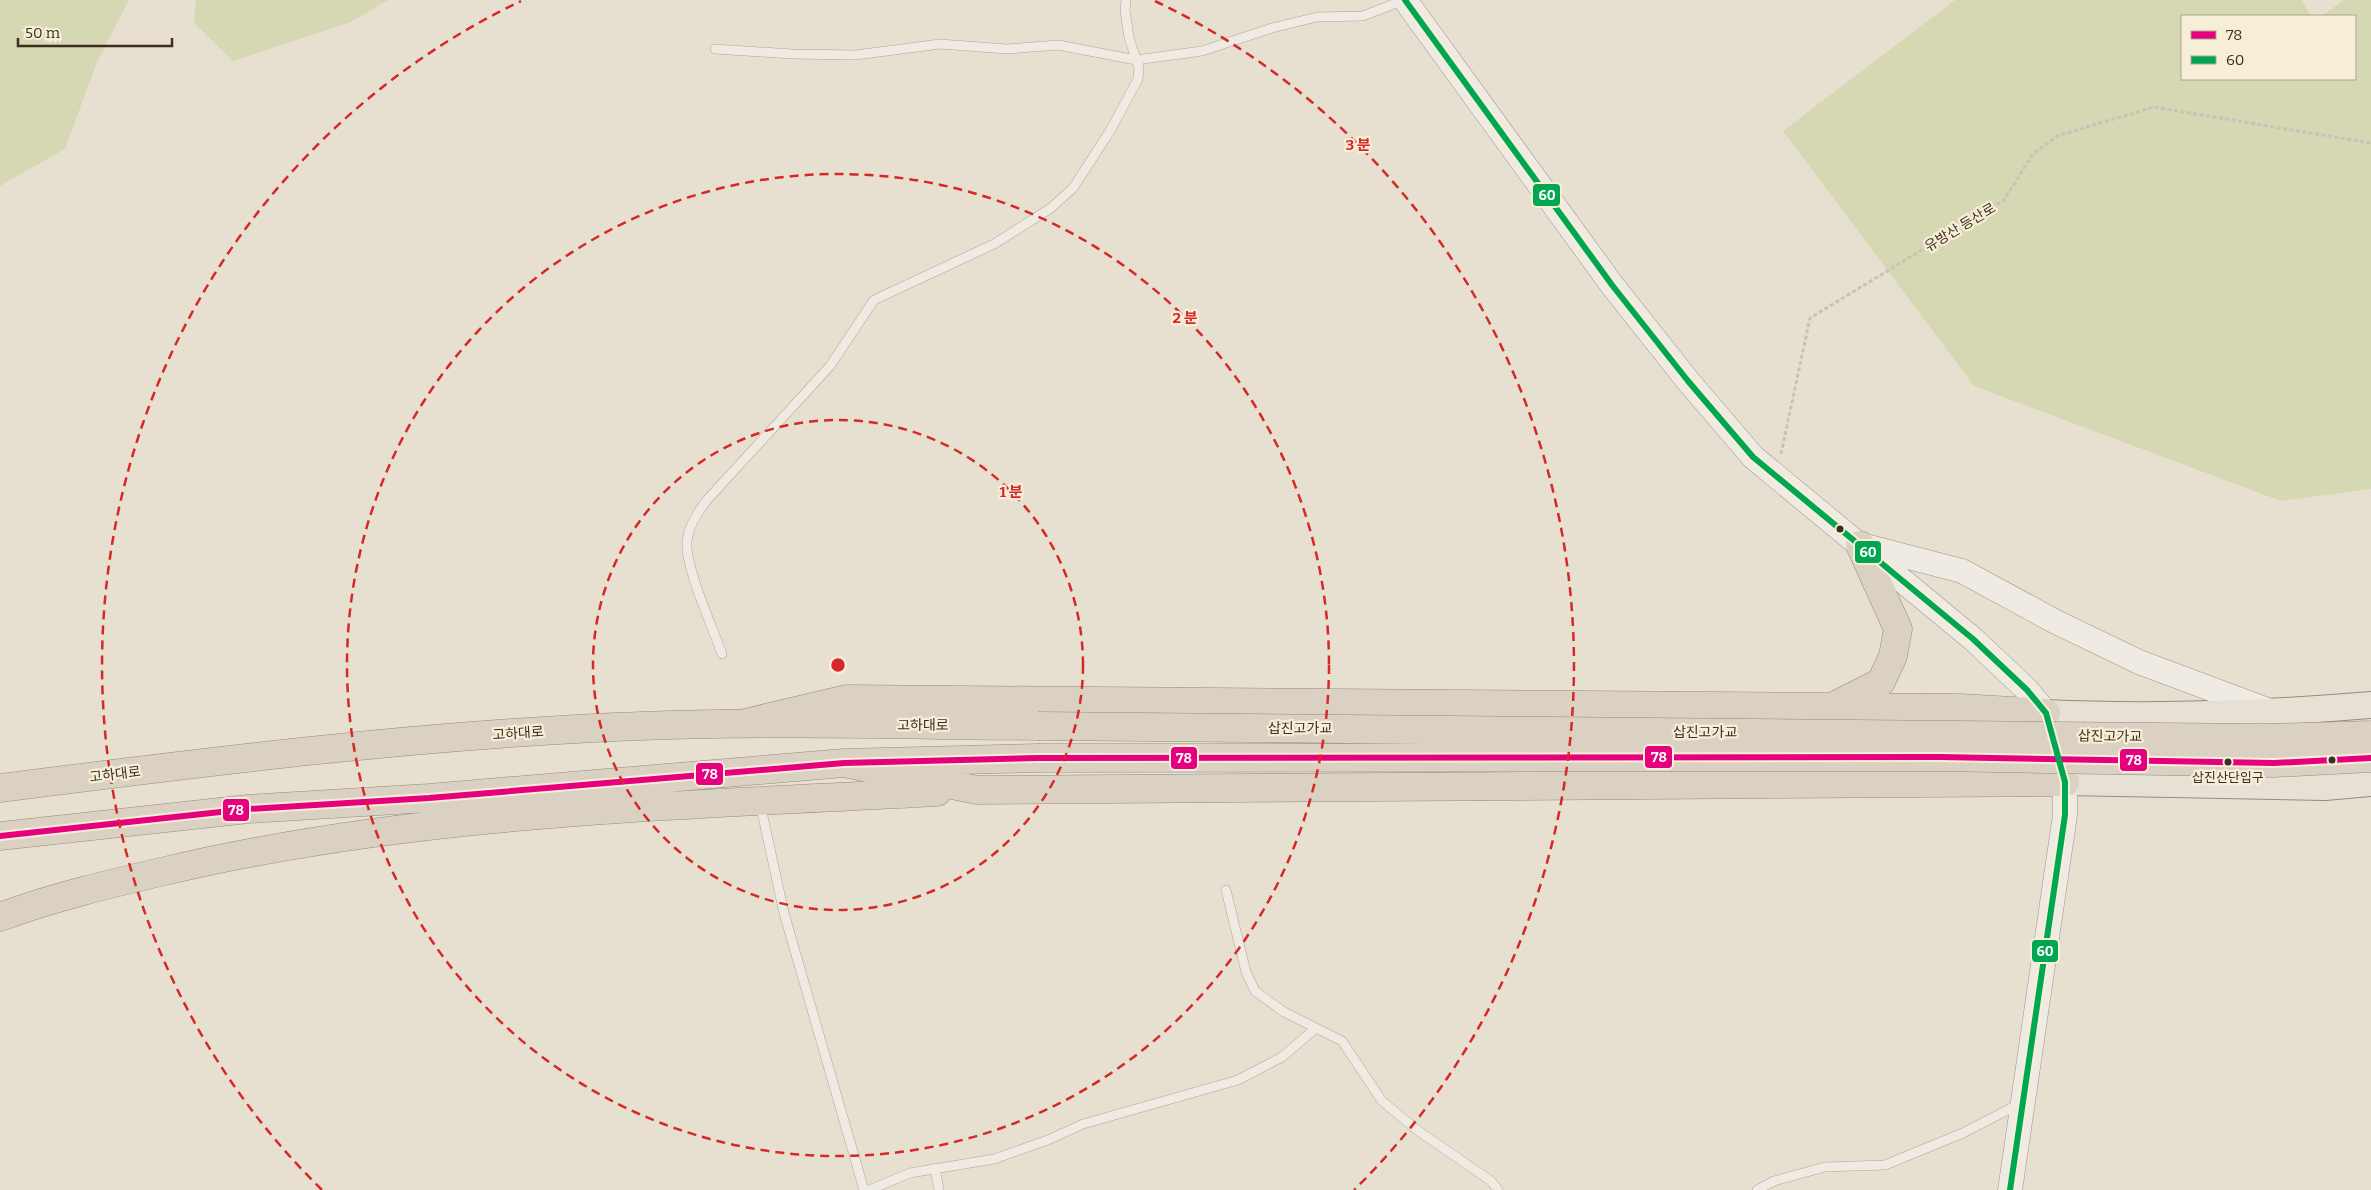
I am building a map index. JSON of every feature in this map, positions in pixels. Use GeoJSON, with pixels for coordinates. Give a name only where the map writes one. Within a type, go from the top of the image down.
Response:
{"type":"FeatureCollection","features":[{"type":"Feature","properties":{"kind":"highway"},"geometry":{"type":"LineString","coordinates":[[1829,709],[1881,682],[1892,656],[1898,629],[1860,545]]}},
{"type":"Feature","properties":{"kind":"highway"},"geometry":{"type":"LineString","coordinates":[[741,724],[846,699],[1829,709],[1962,708],[2046,713]]}},
{"type":"Feature","properties":{"kind":"highway","name":"고하대로"},"geometry":{"type":"LineString","coordinates":[[0,788],[237,758],[510,733],[641,726],[741,724],[1038,726]]}},
{"type":"Feature","properties":{"kind":"highway","name":"삽진고가교"},"geometry":{"type":"LineString","coordinates":[[1038,726],[2266,738],[2371,736]]}},
{"type":"Feature","properties":{"kind":"highway","name":"삽진고가교"},"geometry":{"type":"LineString","coordinates":[[844,763],[1038,758],[1938,757],[2274,764],[2371,758]]}},
{"type":"Feature","properties":{"kind":"highway"},"geometry":{"type":"LineString","coordinates":[[0,836],[248,809],[439,797],[844,763],[977,790]]}},
{"type":"Feature","properties":{"kind":"highway"},"geometry":{"type":"LineString","coordinates":[[0,917],[92,888],[212,860],[294,844],[410,828],[549,813],[977,790],[2065,782]]}},
{"type":"Feature","properties":{"kind":"main road"},"geometry":{"type":"LineString","coordinates":[[2046,713],[2122,716],[2274,713],[2371,704]]}},
{"type":"Feature","properties":{"kind":"main road"},"geometry":{"type":"LineString","coordinates":[[2065,782],[2325,786],[2371,783]]}},
{"type":"Feature","properties":{"kind":"street"},"geometry":{"type":"LineString","coordinates":[[1404,0],[1641,324],[1754,457],[1973,639],[2027,690],[2046,713],[2065,782],[2065,816],[2010,1190]]}},
{"type":"Feature","properties":{"kind":"street"},"geometry":{"type":"LineString","coordinates":[[1860,545],[1962,571],[2056,622],[2140,662],[2274,713]]}},
{"type":"Feature","properties":{"kind":"lane"},"geometry":{"type":"LineString","coordinates":[[722,654],[688,559],[687,541],[696,515],[707,500],[830,366],[874,300],[994,244],[1064,199],[1110,132],[1138,79],[1139,68],[1128,38],[1125,10],[1126,0]]}},
{"type":"Feature","properties":{"kind":"lane"},"geometry":{"type":"LineString","coordinates":[[715,48],[792,54],[856,55],[940,44],[1007,49],[1058,45],[1136,60],[1202,51],[1272,28],[1317,17],[1364,16],[1404,0]]}},
{"type":"Feature","properties":{"kind":"lane"},"geometry":{"type":"LineString","coordinates":[[762,812],[784,914],[864,1190]]}},
{"type":"Feature","properties":{"kind":"lane"},"geometry":{"type":"LineString","coordinates":[[1226,890],[1246,972],[1255,991],[1284,1012],[1342,1041],[1382,1101],[1417,1130],[1491,1182],[1498,1190]]}},
{"type":"Feature","properties":{"kind":"lane"},"geometry":{"type":"LineString","coordinates":[[869,1190],[896,1177],[935,1168],[994,1159],[1048,1140],[1083,1124],[1238,1080],[1282,1057],[1316,1028]]}},
{"type":"Feature","properties":{"kind":"lane"},"geometry":{"type":"LineString","coordinates":[[1757,1190],[1774,1181],[1825,1167],[1885,1165],[1962,1133],[2023,1102]]}},
{"type":"Feature","properties":{"kind":"lane"},"geometry":{"type":"LineString","coordinates":[[935,1168],[939,1190]]}},
{"type":"Feature","properties":{"kind":"path","name":"유방산 등산로"},"geometry":{"type":"LineString","coordinates":[[1776,476],[1810,318],[2004,200],[2033,154],[2057,136],[2154,107],[2371,143]]}},
{"type":"Feature","properties":{"kind":"green space"},"geometry":{"type":"Polygon","coordinates":[[[0,0],[129,0],[97,62],[65,149],[0,186],[0,0]]]}},
{"type":"Feature","properties":{"kind":"green space"},"geometry":{"type":"Polygon","coordinates":[[[196,0],[388,0],[351,22],[233,61],[194,23],[196,0]]]}},
{"type":"Feature","properties":{"kind":"green space"},"geometry":{"type":"Polygon","coordinates":[[[1955,0],[2302,0],[2310,15],[2181,15],[2181,80],[2356,80],[2356,15],[2323,15],[2344,0],[2371,0],[2371,489],[2281,501],[1974,386],[1783,131],[1955,0]]]}},
{"type":"Feature","properties":{"kind":"transit line","name":"60"},"geometry":{"type":"LineString","coordinates":[[1405,0],[1612,285],[1688,381],[1753,457],[1973,639],[2027,690],[2046,713],[2065,782],[2065,815],[2010,1190]]}},
{"type":"Feature","properties":{"kind":"transit line","name":"78"},"geometry":{"type":"LineString","coordinates":[[0,836],[248,809],[429,798],[844,763],[1038,758],[1939,757],[2274,763],[2371,758]]}},
{"type":"Feature","properties":{"kind":"place","name":"삽진산단입구"},"geometry":{"type":"Point","coordinates":[2228,762]}}]}
